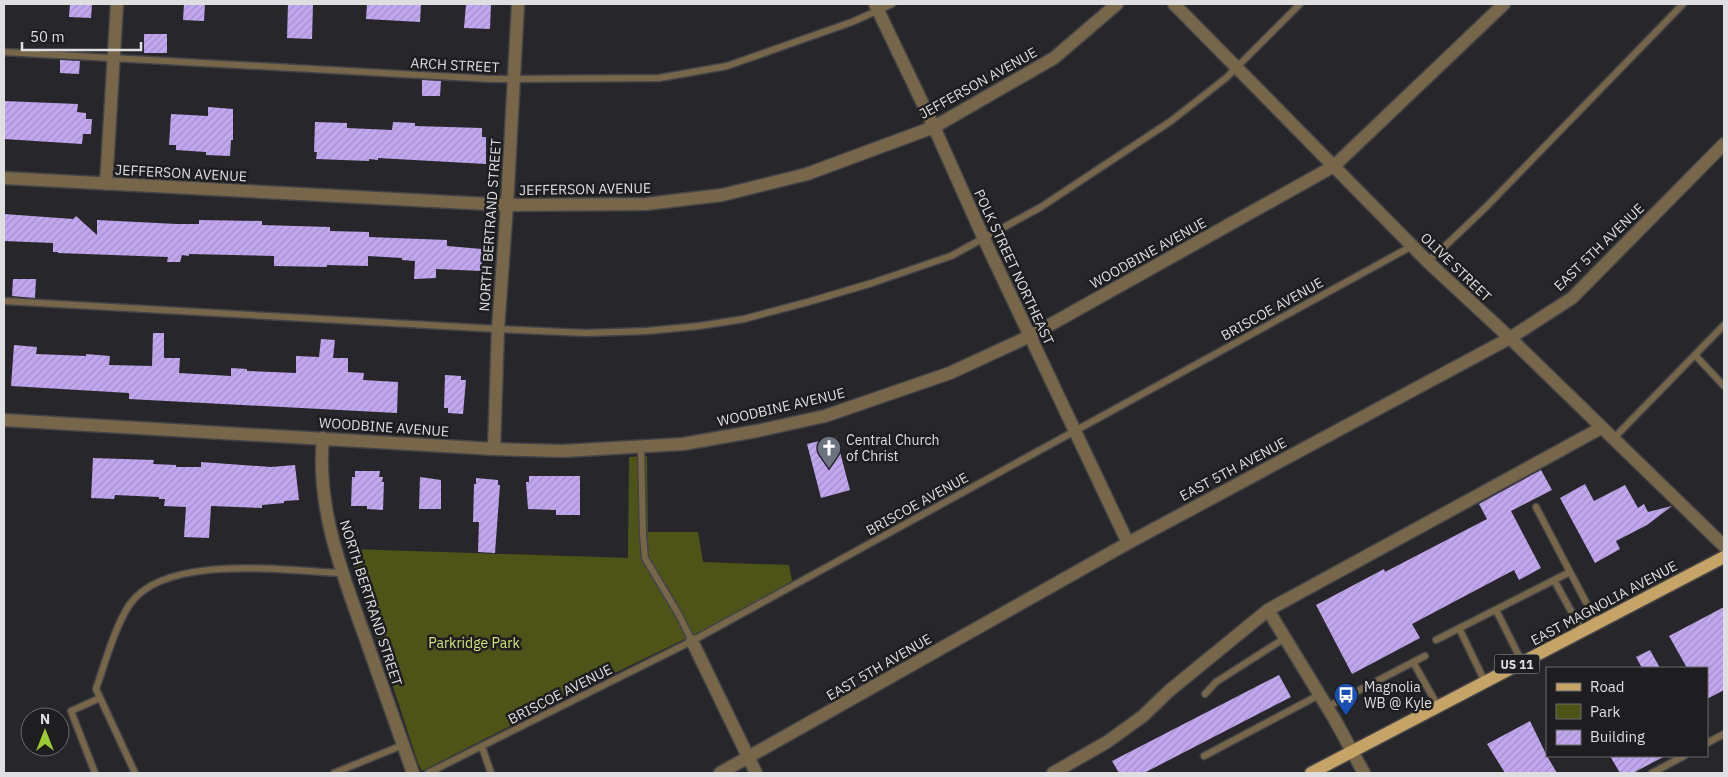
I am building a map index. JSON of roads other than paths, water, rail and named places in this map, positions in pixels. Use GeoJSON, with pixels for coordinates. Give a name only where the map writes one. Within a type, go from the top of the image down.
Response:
{"type":"FeatureCollection","features":[{"type":"Feature","properties":{"kind":"main road","name":"EAST MAGNOLIA AVENUE"},"geometry":{"type":"LineString","coordinates":[[1311,773],[1724,556]]}},
{"type":"Feature","properties":{"kind":"street"},"geometry":{"type":"LineString","coordinates":[[106,184],[117,4]]}},
{"type":"Feature","properties":{"kind":"street","name":"NORTH BERTRAND STREET"},"geometry":{"type":"LineString","coordinates":[[494,449],[498,329],[515,80],[518,4]]}},
{"type":"Feature","properties":{"kind":"street","name":"JEFFERSON AVENUE"},"geometry":{"type":"LineString","coordinates":[[4,178],[507,204],[646,204],[722,195],[807,174],[934,127],[1054,58],[1117,4]]}},
{"type":"Feature","properties":{"kind":"street","name":"OLIVE STREET"},"geometry":{"type":"LineString","coordinates":[[1174,4],[1427,261],[1510,338],[1724,546]]}},
{"type":"Feature","properties":{"kind":"street","name":"WOODBINE AVENUE"},"geometry":{"type":"LineString","coordinates":[[4,420],[494,449],[563,451],[641,448],[683,444],[757,431],[825,416],[950,374],[1030,336],[1334,166],[1504,4]]}},
{"type":"Feature","properties":{"kind":"street","name":"POLK STREET NORTHEAST"},"geometry":{"type":"LineString","coordinates":[[877,8],[934,127],[984,240],[1128,543]]}},
{"type":"Feature","properties":{"kind":"street","name":"EAST 5TH AVENUE"},"geometry":{"type":"LineString","coordinates":[[720,773],[1128,543],[1510,338],[1572,298],[1724,144]]}},
{"type":"Feature","properties":{"kind":"street"},"geometry":{"type":"LineString","coordinates":[[1054,773],[1107,742],[1142,716],[1169,691],[1268,610],[1601,428]]}},
{"type":"Feature","properties":{"kind":"street","name":"NORTH BERTRAND STREET"},"geometry":{"type":"LineString","coordinates":[[322,438],[321,452],[326,513],[342,573],[413,773]]}},
{"type":"Feature","properties":{"kind":"street"},"geometry":{"type":"LineString","coordinates":[[1268,610],[1353,750],[1364,773]]}},
{"type":"Feature","properties":{"kind":"street"},"geometry":{"type":"LineString","coordinates":[[692,641],[756,773]]}},
{"type":"Feature","properties":{"kind":"lane","name":"ARCH STREET"},"geometry":{"type":"LineString","coordinates":[[4,52],[515,80],[659,78],[727,66],[852,22],[877,8],[892,4]]}},
{"type":"Feature","properties":{"kind":"lane"},"geometry":{"type":"LineString","coordinates":[[4,301],[586,333],[647,332],[744,318],[872,283],[951,256],[984,240],[1041,207],[1171,121],[1226,78],[1300,4]]}},
{"type":"Feature","properties":{"kind":"lane"},"geometry":{"type":"LineString","coordinates":[[1427,261],[1487,206],[1682,4]]}},
{"type":"Feature","properties":{"kind":"lane","name":"BRISCOE AVENUE"},"geometry":{"type":"LineString","coordinates":[[428,773],[692,641],[1412,246]]}},
{"type":"Feature","properties":{"kind":"lane"},"geometry":{"type":"LineString","coordinates":[[1613,439],[1724,325]]}},
{"type":"Feature","properties":{"kind":"lane"},"geometry":{"type":"LineString","coordinates":[[1695,355],[1724,386]]}},
{"type":"Feature","properties":{"kind":"lane"},"geometry":{"type":"LineString","coordinates":[[641,448],[645,558],[692,641]]}},
{"type":"Feature","properties":{"kind":"lane"},"geometry":{"type":"LineString","coordinates":[[1536,507],[1598,623]]}},
{"type":"Feature","properties":{"kind":"lane"},"geometry":{"type":"LineString","coordinates":[[135,773],[96,689],[121,621],[130,604],[151,586],[176,575],[198,570],[256,568],[342,573]]}},
{"type":"Feature","properties":{"kind":"lane"},"geometry":{"type":"LineString","coordinates":[[1436,640],[1570,572]]}},
{"type":"Feature","properties":{"kind":"lane"},"geometry":{"type":"LineString","coordinates":[[1554,580],[1582,631]]}},
{"type":"Feature","properties":{"kind":"lane"},"geometry":{"type":"LineString","coordinates":[[1496,610],[1522,662]]}},
{"type":"Feature","properties":{"kind":"lane"},"geometry":{"type":"LineString","coordinates":[[1459,628],[1485,682]]}},
{"type":"Feature","properties":{"kind":"lane"},"geometry":{"type":"LineString","coordinates":[[1205,694],[1216,682],[1285,638]]}},
{"type":"Feature","properties":{"kind":"lane"},"geometry":{"type":"LineString","coordinates":[[1327,707],[1425,656]]}},
{"type":"Feature","properties":{"kind":"lane"},"geometry":{"type":"LineString","coordinates":[[1413,662],[1438,706]]}},
{"type":"Feature","properties":{"kind":"lane"},"geometry":{"type":"LineString","coordinates":[[1204,756],[1319,695]]}},
{"type":"Feature","properties":{"kind":"lane"},"geometry":{"type":"LineString","coordinates":[[95,773],[71,711],[100,698]]}},
{"type":"Feature","properties":{"kind":"lane"},"geometry":{"type":"LineString","coordinates":[[1708,742],[1724,734]]}},
{"type":"Feature","properties":{"kind":"lane"},"geometry":{"type":"LineString","coordinates":[[334,773],[403,746]]}},
{"type":"Feature","properties":{"kind":"lane"},"geometry":{"type":"LineString","coordinates":[[482,746],[492,773]]}},
{"type":"Feature","properties":{"kind":"lane"},"geometry":{"type":"LineString","coordinates":[[1652,773],[1682,757]]}},
{"type":"Feature","properties":{"kind":"place","name":"Central Church of Christ"},"geometry":{"type":"Point","coordinates":[829,469]}},
{"type":"Feature","properties":{"kind":"place","name":"Magnolia WB @ Kyle"},"geometry":{"type":"Point","coordinates":[1346,716]}},
{"type":"Feature","properties":{"kind":"park label","name":"Parkridge Park"},"geometry":{"type":"Point","coordinates":[474,643]}}]}
